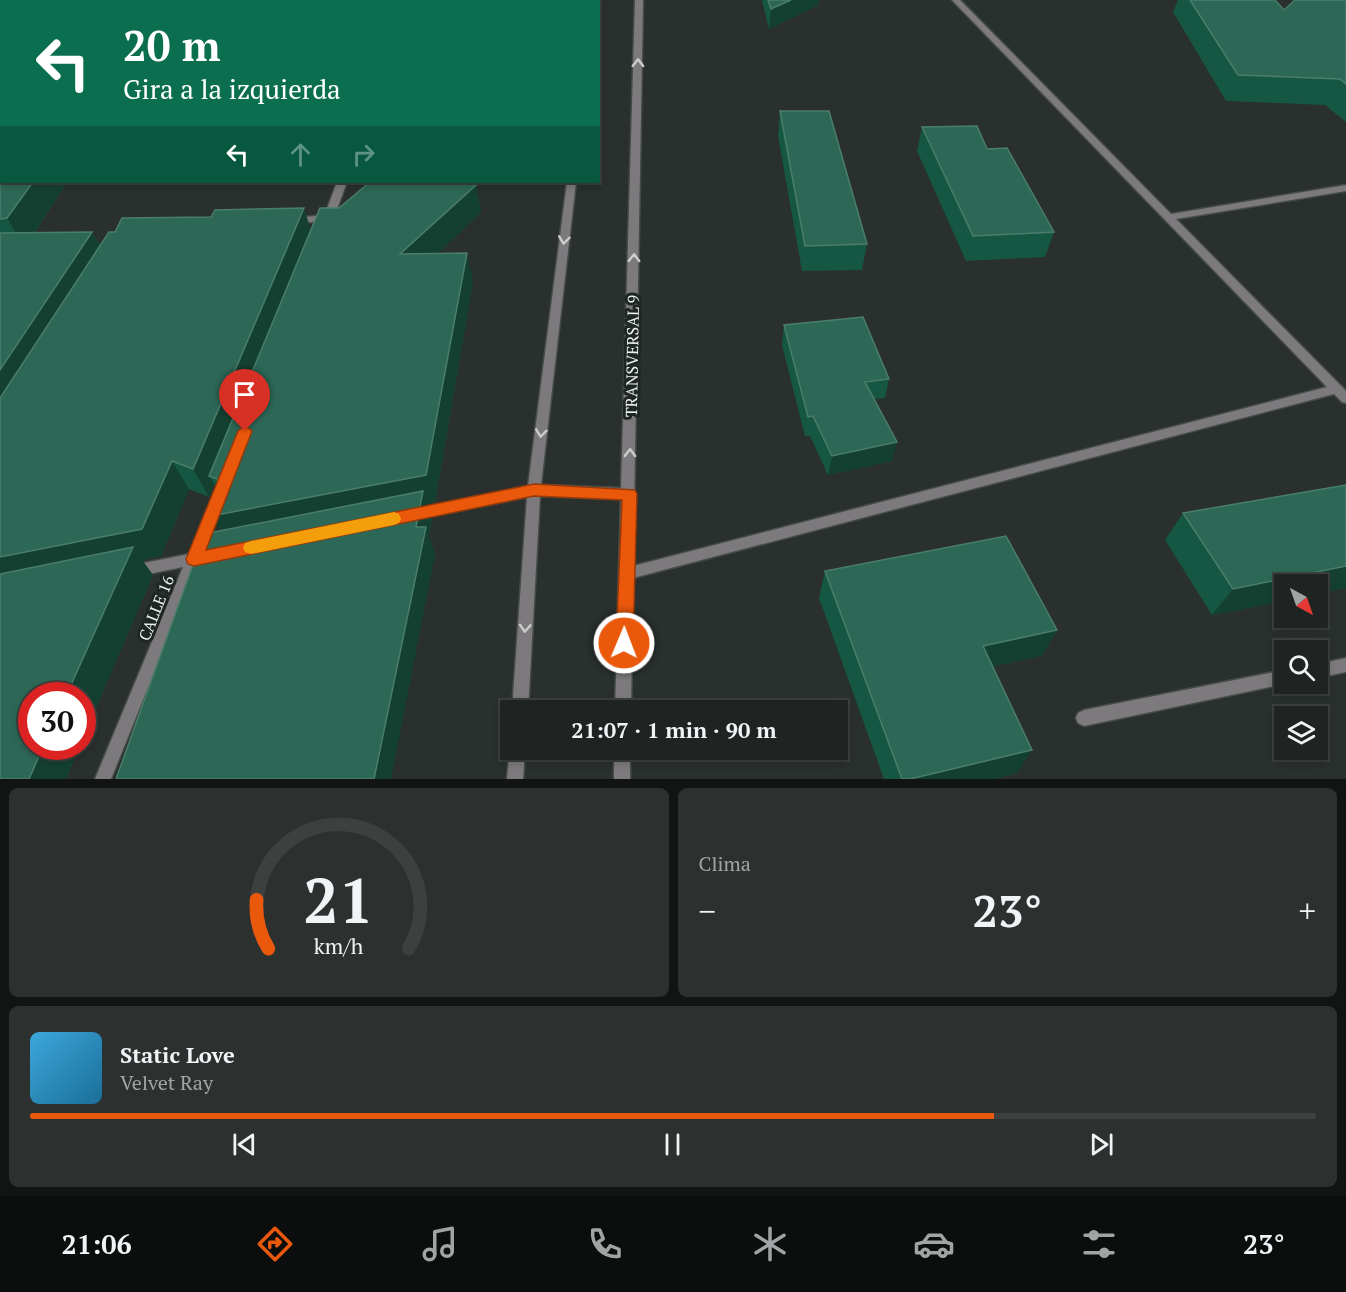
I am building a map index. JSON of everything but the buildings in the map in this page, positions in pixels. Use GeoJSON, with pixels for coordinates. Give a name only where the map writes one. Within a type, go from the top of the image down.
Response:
{"type":"FeatureCollection","features":[{"type":"Feature","properties":{"kind":"street","name":"TRANSVERSAL 9"},"geometry":{"type":"LineString","coordinates":[[623,700],[639,0]]}},
{"type":"Feature","properties":{"kind":"street"},"geometry":{"type":"LineString","coordinates":[[956,0],[1346,399]]}},
{"type":"Feature","properties":{"kind":"street"},"geometry":{"type":"LineString","coordinates":[[282,222],[327,222],[342,183]]}},
{"type":"Feature","properties":{"kind":"street"},"geometry":{"type":"LineString","coordinates":[[521,700],[534,490],[571,183]]}},
{"type":"Feature","properties":{"kind":"street"},"geometry":{"type":"LineString","coordinates":[[1168,217],[1346,188]]}},
{"type":"Feature","properties":{"kind":"street"},"geometry":{"type":"LineString","coordinates":[[626,574],[1335,388]]}},
{"type":"Feature","properties":{"kind":"street","name":"CALLE 16"},"geometry":{"type":"LineString","coordinates":[[103,779],[224,482]]}},
{"type":"Feature","properties":{"kind":"street"},"geometry":{"type":"LineString","coordinates":[[405,516],[534,490],[629,494]]}},
{"type":"Feature","properties":{"kind":"street"},"geometry":{"type":"LineString","coordinates":[[126,573],[218,554]]}},
{"type":"Feature","properties":{"kind":"street"},"geometry":{"type":"LineString","coordinates":[[1328,669],[1346,665]]}},
{"type":"Feature","properties":{"kind":"street"},"geometry":{"type":"LineString","coordinates":[[1084,718],[1274,680]]}},
{"type":"Feature","properties":{"kind":"street"},"geometry":{"type":"LineString","coordinates":[[515,779],[516,760]]}},
{"type":"Feature","properties":{"kind":"street"},"geometry":{"type":"LineString","coordinates":[[622,760],[622,779]]}},
{"type":"Feature","properties":{"kind":"slow traffic"},"geometry":{"type":"LineString","coordinates":[[251,548],[394,519]]}},
{"type":"Feature","properties":{"kind":"route"},"geometry":{"type":"LineString","coordinates":[[245,431],[194,559],[534,490],[629,494],[624,643]]}}]}
